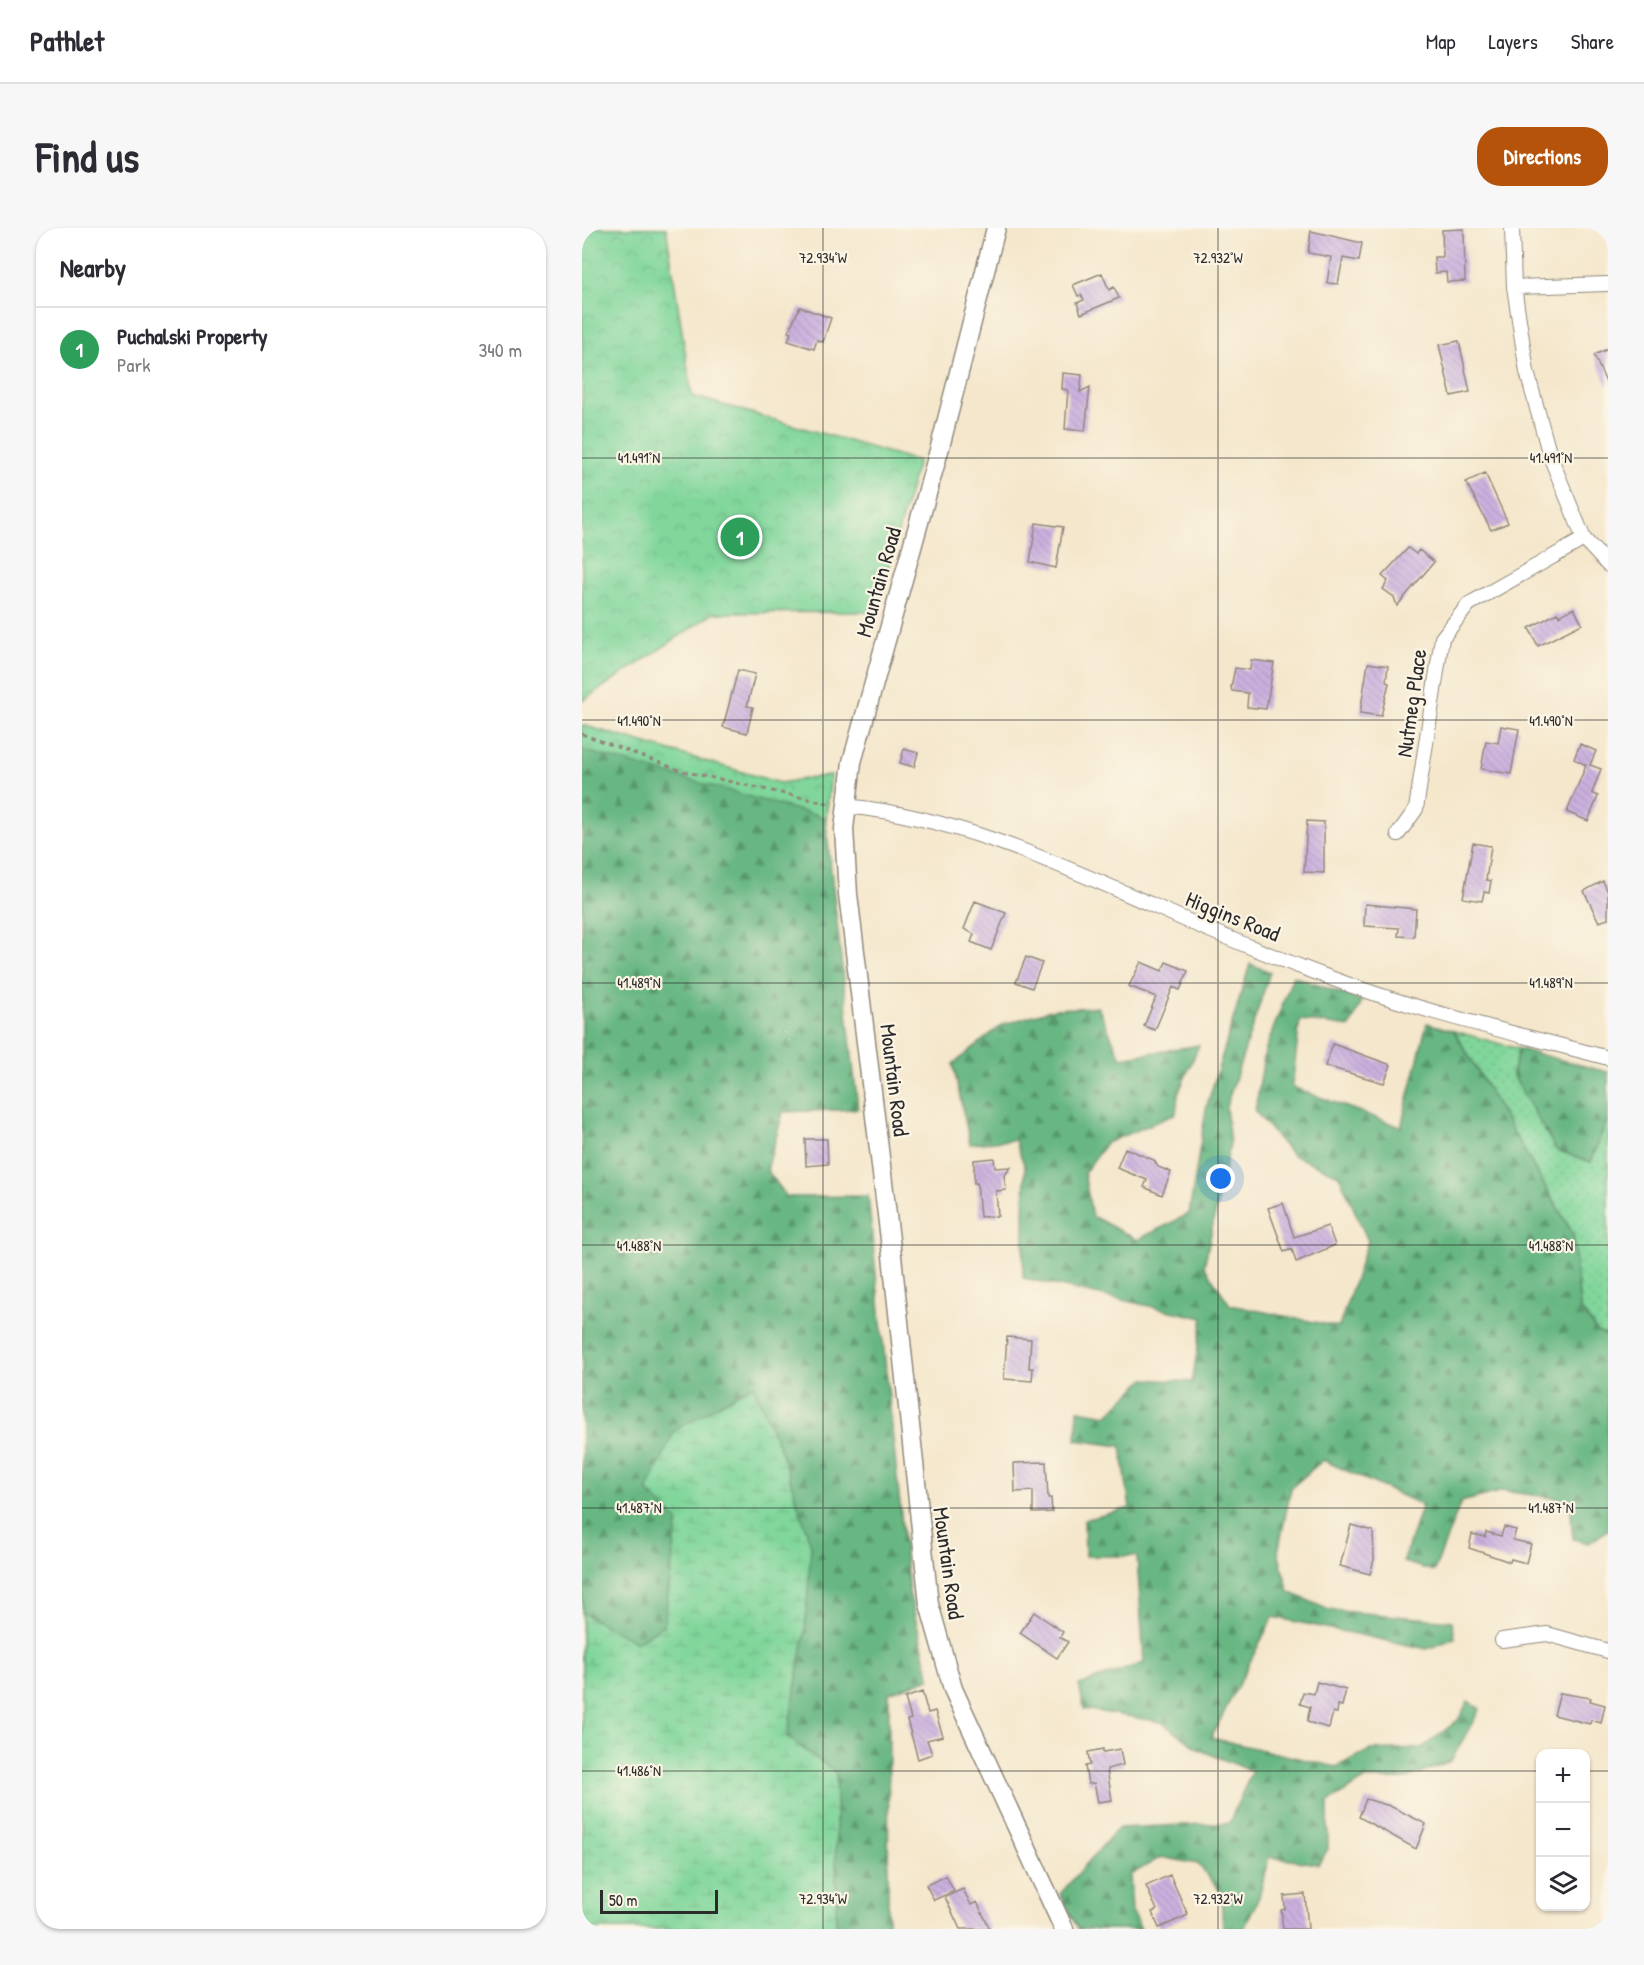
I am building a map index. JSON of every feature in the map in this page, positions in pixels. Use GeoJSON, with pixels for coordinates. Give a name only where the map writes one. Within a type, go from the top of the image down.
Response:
{"type":"FeatureCollection","features":[{"type":"Feature","properties":{"kind":"main road","name":"Mountain Road"},"geometry":{"type":"LineString","coordinates":[[996,228],[934,470],[859,733],[845,806],[844,851],[892,1256],[929,1604],[953,1689],[1064,1929]]}},
{"type":"Feature","properties":{"kind":"street"},"geometry":{"type":"LineString","coordinates":[[1512,228],[1514,287],[1527,372],[1541,425],[1550,456],[1584,539],[1608,565]]}},
{"type":"Feature","properties":{"kind":"street"},"geometry":{"type":"LineString","coordinates":[[1514,287],[1608,284]]}},
{"type":"Feature","properties":{"kind":"street","name":"Nutmeg Place"},"geometry":{"type":"LineString","coordinates":[[1398,834],[1416,809],[1442,638],[1469,603],[1584,539]]}},
{"type":"Feature","properties":{"kind":"street","name":"Higgins Road"},"geometry":{"type":"LineString","coordinates":[[845,806],[906,816],[987,837],[1044,858],[1327,977],[1445,1014],[1608,1058]]}},
{"type":"Feature","properties":{"kind":"street"},"geometry":{"type":"LineString","coordinates":[[1502,1640],[1547,1634],[1608,1651]]}},
{"type":"Feature","properties":{"kind":"path"},"geometry":{"type":"LineString","coordinates":[[582,734],[682,771],[845,806]]}},
{"type":"Feature","properties":{"kind":"green space"},"geometry":{"type":"Polygon","coordinates":[[[582,228],[666,228],[692,396],[918,461],[876,612],[714,613],[582,701],[582,228]]]}},
{"type":"Feature","properties":{"kind":"green space"},"geometry":{"type":"Polygon","coordinates":[[[582,725],[780,783],[831,775],[826,818],[582,750],[582,725]]]}},
{"type":"Feature","properties":{"kind":"green space"},"geometry":{"type":"Polygon","coordinates":[[[582,749],[825,817],[858,1109],[783,1112],[767,1170],[787,1197],[868,1196],[909,1592],[930,1678],[889,1693],[888,1929],[836,1929],[836,1773],[787,1737],[805,1631],[811,1546],[782,1454],[753,1385],[678,1521],[664,1625],[636,1643],[582,1613],[582,749]]]}},
{"type":"Feature","properties":{"kind":"green space"},"geometry":{"type":"Polygon","coordinates":[[[1250,964],[1270,972],[1226,1107],[1230,1144],[1204,1266],[1230,1305],[1339,1327],[1368,1241],[1339,1175],[1292,1155],[1255,1111],[1265,1051],[1293,976],[1362,1001],[1350,1027],[1300,1020],[1292,1087],[1401,1127],[1427,1023],[1454,1031],[1573,1234],[1580,1308],[1597,1332],[1608,1336],[1608,1530],[1589,1543],[1573,1539],[1570,1500],[1503,1491],[1461,1502],[1434,1571],[1403,1562],[1422,1505],[1323,1460],[1291,1488],[1278,1552],[1289,1592],[1329,1610],[1452,1621],[1455,1638],[1427,1649],[1273,1617],[1211,1738],[1336,1767],[1370,1750],[1422,1748],[1458,1720],[1468,1701],[1480,1709],[1451,1761],[1405,1779],[1366,1779],[1328,1802],[1328,1849],[1318,1864],[1269,1857],[1259,1897],[1244,1929],[1223,1929],[1221,1892],[1198,1864],[1161,1857],[1130,1875],[1132,1912],[1141,1929],[1078,1929],[1060,1894],[1118,1828],[1229,1823],[1252,1771],[1200,1750],[1161,1722],[1084,1709],[1079,1685],[1144,1663],[1137,1556],[1085,1556],[1084,1520],[1130,1508],[1121,1446],[1076,1440],[1078,1410],[1107,1415],[1145,1379],[1192,1382],[1203,1318],[1023,1278],[1025,1167],[1015,1140],[970,1144],[953,1064],[1002,1025],[1054,1009],[1098,1007],[1121,1058],[1199,1045],[1178,1094],[1176,1114],[1106,1143],[1084,1173],[1092,1216],[1137,1240],[1189,1214],[1206,1109],[1250,964]]]}},
{"type":"Feature","properties":{"kind":"green space"},"geometry":{"type":"Polygon","coordinates":[[[1454,1031],[1519,1049],[1512,1074],[1591,1162],[1608,1117],[1608,1336],[1597,1332],[1580,1308],[1573,1234],[1454,1031]]]}},
{"type":"Feature","properties":{"kind":"green space"},"geometry":{"type":"Polygon","coordinates":[[[1519,1049],[1608,1072],[1608,1117],[1591,1162],[1556,1150],[1512,1074],[1519,1049]]]}},
{"type":"Feature","properties":{"kind":"green space"},"geometry":{"type":"Polygon","coordinates":[[[753,1385],[782,1454],[811,1546],[805,1631],[787,1737],[836,1773],[836,1929],[582,1929],[582,1613],[636,1643],[664,1625],[678,1521],[647,1491],[675,1430],[753,1385]]]}},
{"type":"Feature","properties":{"kind":"building"},"geometry":{"type":"Polygon","coordinates":[[[1464,229],[1465,281],[1447,282],[1446,272],[1435,273],[1434,257],[1443,257],[1442,230],[1464,229]]]}},
{"type":"Feature","properties":{"kind":"building"},"geometry":{"type":"Polygon","coordinates":[[[1311,231],[1362,243],[1359,261],[1343,258],[1338,284],[1327,283],[1331,257],[1308,253],[1311,231]]]}},
{"type":"Feature","properties":{"kind":"building"},"geometry":{"type":"Polygon","coordinates":[[[1102,273],[1109,290],[1114,287],[1119,298],[1081,314],[1077,303],[1084,300],[1081,295],[1078,296],[1073,285],[1102,273]]]}},
{"type":"Feature","properties":{"kind":"building"},"geometry":{"type":"Polygon","coordinates":[[[800,307],[831,318],[823,342],[817,340],[814,349],[788,341],[791,333],[788,332],[800,307]]]}},
{"type":"Feature","properties":{"kind":"building"},"geometry":{"type":"Polygon","coordinates":[[[1459,341],[1470,392],[1451,396],[1439,345],[1459,341]]]}},
{"type":"Feature","properties":{"kind":"building"},"geometry":{"type":"Polygon","coordinates":[[[1608,349],[1608,387],[1594,355],[1608,349]]]}},
{"type":"Feature","properties":{"kind":"building"},"geometry":{"type":"Polygon","coordinates":[[[1063,373],[1082,375],[1080,392],[1090,387],[1085,431],[1065,429],[1068,390],[1062,389],[1063,373]]]}},
{"type":"Feature","properties":{"kind":"building"},"geometry":{"type":"Polygon","coordinates":[[[1485,473],[1508,523],[1491,530],[1466,482],[1485,473]]]}},
{"type":"Feature","properties":{"kind":"building"},"geometry":{"type":"Polygon","coordinates":[[[1036,523],[1063,527],[1056,568],[1030,562],[1036,523]]]}},
{"type":"Feature","properties":{"kind":"building"},"geometry":{"type":"Polygon","coordinates":[[[1408,548],[1416,554],[1419,550],[1434,562],[1397,606],[1394,597],[1383,589],[1388,581],[1382,576],[1408,548]]]}},
{"type":"Feature","properties":{"kind":"building"},"geometry":{"type":"Polygon","coordinates":[[[1574,608],[1582,624],[1538,646],[1529,628],[1557,613],[1559,616],[1574,608]]]}},
{"type":"Feature","properties":{"kind":"building"},"geometry":{"type":"Polygon","coordinates":[[[1251,660],[1274,663],[1266,709],[1247,707],[1248,693],[1232,691],[1235,668],[1250,670],[1251,660]]]}},
{"type":"Feature","properties":{"kind":"building"},"geometry":{"type":"Polygon","coordinates":[[[1368,663],[1388,666],[1386,682],[1389,683],[1381,716],[1360,713],[1368,663]]]}},
{"type":"Feature","properties":{"kind":"building"},"geometry":{"type":"Polygon","coordinates":[[[738,670],[755,674],[747,706],[753,707],[747,733],[723,727],[738,670]]]}},
{"type":"Feature","properties":{"kind":"building"},"geometry":{"type":"Polygon","coordinates":[[[1501,726],[1519,729],[1511,774],[1481,769],[1486,741],[1498,743],[1501,726]]]}},
{"type":"Feature","properties":{"kind":"building"},"geometry":{"type":"Polygon","coordinates":[[[1580,744],[1596,751],[1590,765],[1601,769],[1592,793],[1598,796],[1588,821],[1567,812],[1586,765],[1574,759],[1580,744]]]}},
{"type":"Feature","properties":{"kind":"building"},"geometry":{"type":"Polygon","coordinates":[[[904,749],[918,753],[914,767],[900,763],[904,749]]]}},
{"type":"Feature","properties":{"kind":"building"},"geometry":{"type":"Polygon","coordinates":[[[1307,821],[1324,822],[1324,873],[1304,872],[1307,821]]]}},
{"type":"Feature","properties":{"kind":"building"},"geometry":{"type":"Polygon","coordinates":[[[1473,843],[1491,846],[1486,880],[1491,881],[1489,893],[1484,892],[1482,901],[1463,898],[1473,843]]]}},
{"type":"Feature","properties":{"kind":"building"},"geometry":{"type":"Polygon","coordinates":[[[1603,881],[1608,892],[1608,919],[1599,922],[1584,891],[1603,881]]]}},
{"type":"Feature","properties":{"kind":"building"},"geometry":{"type":"Polygon","coordinates":[[[975,901],[1006,913],[991,950],[971,942],[974,934],[964,929],[975,901]]]}},
{"type":"Feature","properties":{"kind":"building"},"geometry":{"type":"Polygon","coordinates":[[[1365,904],[1416,909],[1414,937],[1398,936],[1399,928],[1364,926],[1365,904]]]}},
{"type":"Feature","properties":{"kind":"building"},"geometry":{"type":"Polygon","coordinates":[[[1026,957],[1042,963],[1032,988],[1016,982],[1026,957]]]}},
{"type":"Feature","properties":{"kind":"building"},"geometry":{"type":"Polygon","coordinates":[[[1141,962],[1162,971],[1166,962],[1188,971],[1180,990],[1173,987],[1155,1030],[1144,1026],[1156,997],[1129,986],[1141,962]]]}},
{"type":"Feature","properties":{"kind":"building"},"geometry":{"type":"Polygon","coordinates":[[[1333,1044],[1391,1065],[1384,1083],[1325,1066],[1333,1044]]]}},
{"type":"Feature","properties":{"kind":"building"},"geometry":{"type":"Polygon","coordinates":[[[805,1139],[827,1139],[828,1164],[806,1166],[805,1139]]]}},
{"type":"Feature","properties":{"kind":"building"},"geometry":{"type":"Polygon","coordinates":[[[1125,1148],[1154,1160],[1158,1167],[1171,1172],[1162,1195],[1144,1187],[1147,1180],[1117,1168],[1125,1148]]]}},
{"type":"Feature","properties":{"kind":"building"},"geometry":{"type":"Polygon","coordinates":[[[994,1158],[995,1168],[1011,1167],[1004,1176],[1006,1190],[996,1191],[998,1216],[980,1217],[977,1183],[974,1183],[974,1160],[994,1158]]]}},
{"type":"Feature","properties":{"kind":"building"},"geometry":{"type":"Polygon","coordinates":[[[1283,1203],[1294,1237],[1328,1226],[1335,1245],[1296,1262],[1292,1249],[1284,1252],[1268,1208],[1283,1203]]]}},
{"type":"Feature","properties":{"kind":"building"},"geometry":{"type":"Polygon","coordinates":[[[1007,1337],[1031,1339],[1029,1368],[1033,1368],[1032,1381],[1004,1379],[1007,1337]]]}},
{"type":"Feature","properties":{"kind":"building"},"geometry":{"type":"Polygon","coordinates":[[[1046,1462],[1048,1498],[1051,1498],[1052,1512],[1033,1513],[1033,1491],[1015,1492],[1014,1463],[1046,1462]]]}},
{"type":"Feature","properties":{"kind":"building"},"geometry":{"type":"Polygon","coordinates":[[[1351,1525],[1373,1531],[1374,1560],[1370,1574],[1340,1566],[1351,1525]]]}},
{"type":"Feature","properties":{"kind":"building"},"geometry":{"type":"Polygon","coordinates":[[[1504,1527],[1516,1530],[1513,1540],[1531,1544],[1526,1563],[1511,1559],[1510,1562],[1469,1548],[1472,1534],[1485,1537],[1486,1532],[1501,1536],[1504,1527]]]}},
{"type":"Feature","properties":{"kind":"building"},"geometry":{"type":"Polygon","coordinates":[[[1034,1612],[1063,1632],[1060,1637],[1068,1642],[1057,1658],[1020,1633],[1034,1612]]]}},
{"type":"Feature","properties":{"kind":"building"},"geometry":{"type":"Polygon","coordinates":[[[1317,1682],[1346,1690],[1342,1706],[1338,1705],[1337,1713],[1333,1712],[1329,1728],[1307,1722],[1310,1707],[1300,1704],[1303,1692],[1314,1694],[1317,1682]]]}},
{"type":"Feature","properties":{"kind":"building"},"geometry":{"type":"Polygon","coordinates":[[[922,1692],[928,1713],[935,1711],[943,1736],[927,1740],[932,1754],[918,1759],[907,1720],[911,1719],[905,1698],[922,1692]]]}},
{"type":"Feature","properties":{"kind":"building"},"geometry":{"type":"Polygon","coordinates":[[[1560,1693],[1591,1698],[1590,1701],[1605,1705],[1601,1723],[1591,1720],[1590,1724],[1554,1715],[1560,1693]]]}},
{"type":"Feature","properties":{"kind":"building"},"geometry":{"type":"Polygon","coordinates":[[[1103,1749],[1103,1752],[1120,1749],[1123,1765],[1107,1769],[1112,1800],[1098,1802],[1094,1783],[1088,1784],[1085,1766],[1090,1765],[1088,1752],[1103,1749]]]}},
{"type":"Feature","properties":{"kind":"building"},"geometry":{"type":"Polygon","coordinates":[[[1366,1799],[1390,1806],[1426,1824],[1416,1849],[1359,1817],[1366,1799]]]}},
{"type":"Feature","properties":{"kind":"building"},"geometry":{"type":"Polygon","coordinates":[[[1170,1875],[1188,1915],[1159,1928],[1152,1912],[1157,1910],[1146,1886],[1170,1875]]]}},
{"type":"Feature","properties":{"kind":"building"},"geometry":{"type":"Polygon","coordinates":[[[946,1876],[954,1891],[934,1900],[926,1885],[946,1876]]]}},
{"type":"Feature","properties":{"kind":"building"},"geometry":{"type":"Polygon","coordinates":[[[963,1889],[971,1905],[977,1902],[990,1929],[960,1929],[945,1897],[963,1889]]]}},
{"type":"Feature","properties":{"kind":"building"},"geometry":{"type":"Polygon","coordinates":[[[1305,1894],[1308,1929],[1283,1929],[1281,1910],[1285,1909],[1284,1896],[1305,1894]]]}},
{"type":"Feature","properties":{"kind":"place","name":"Puchalski Property"},"geometry":{"type":"Point","coordinates":[740,537]}}]}
